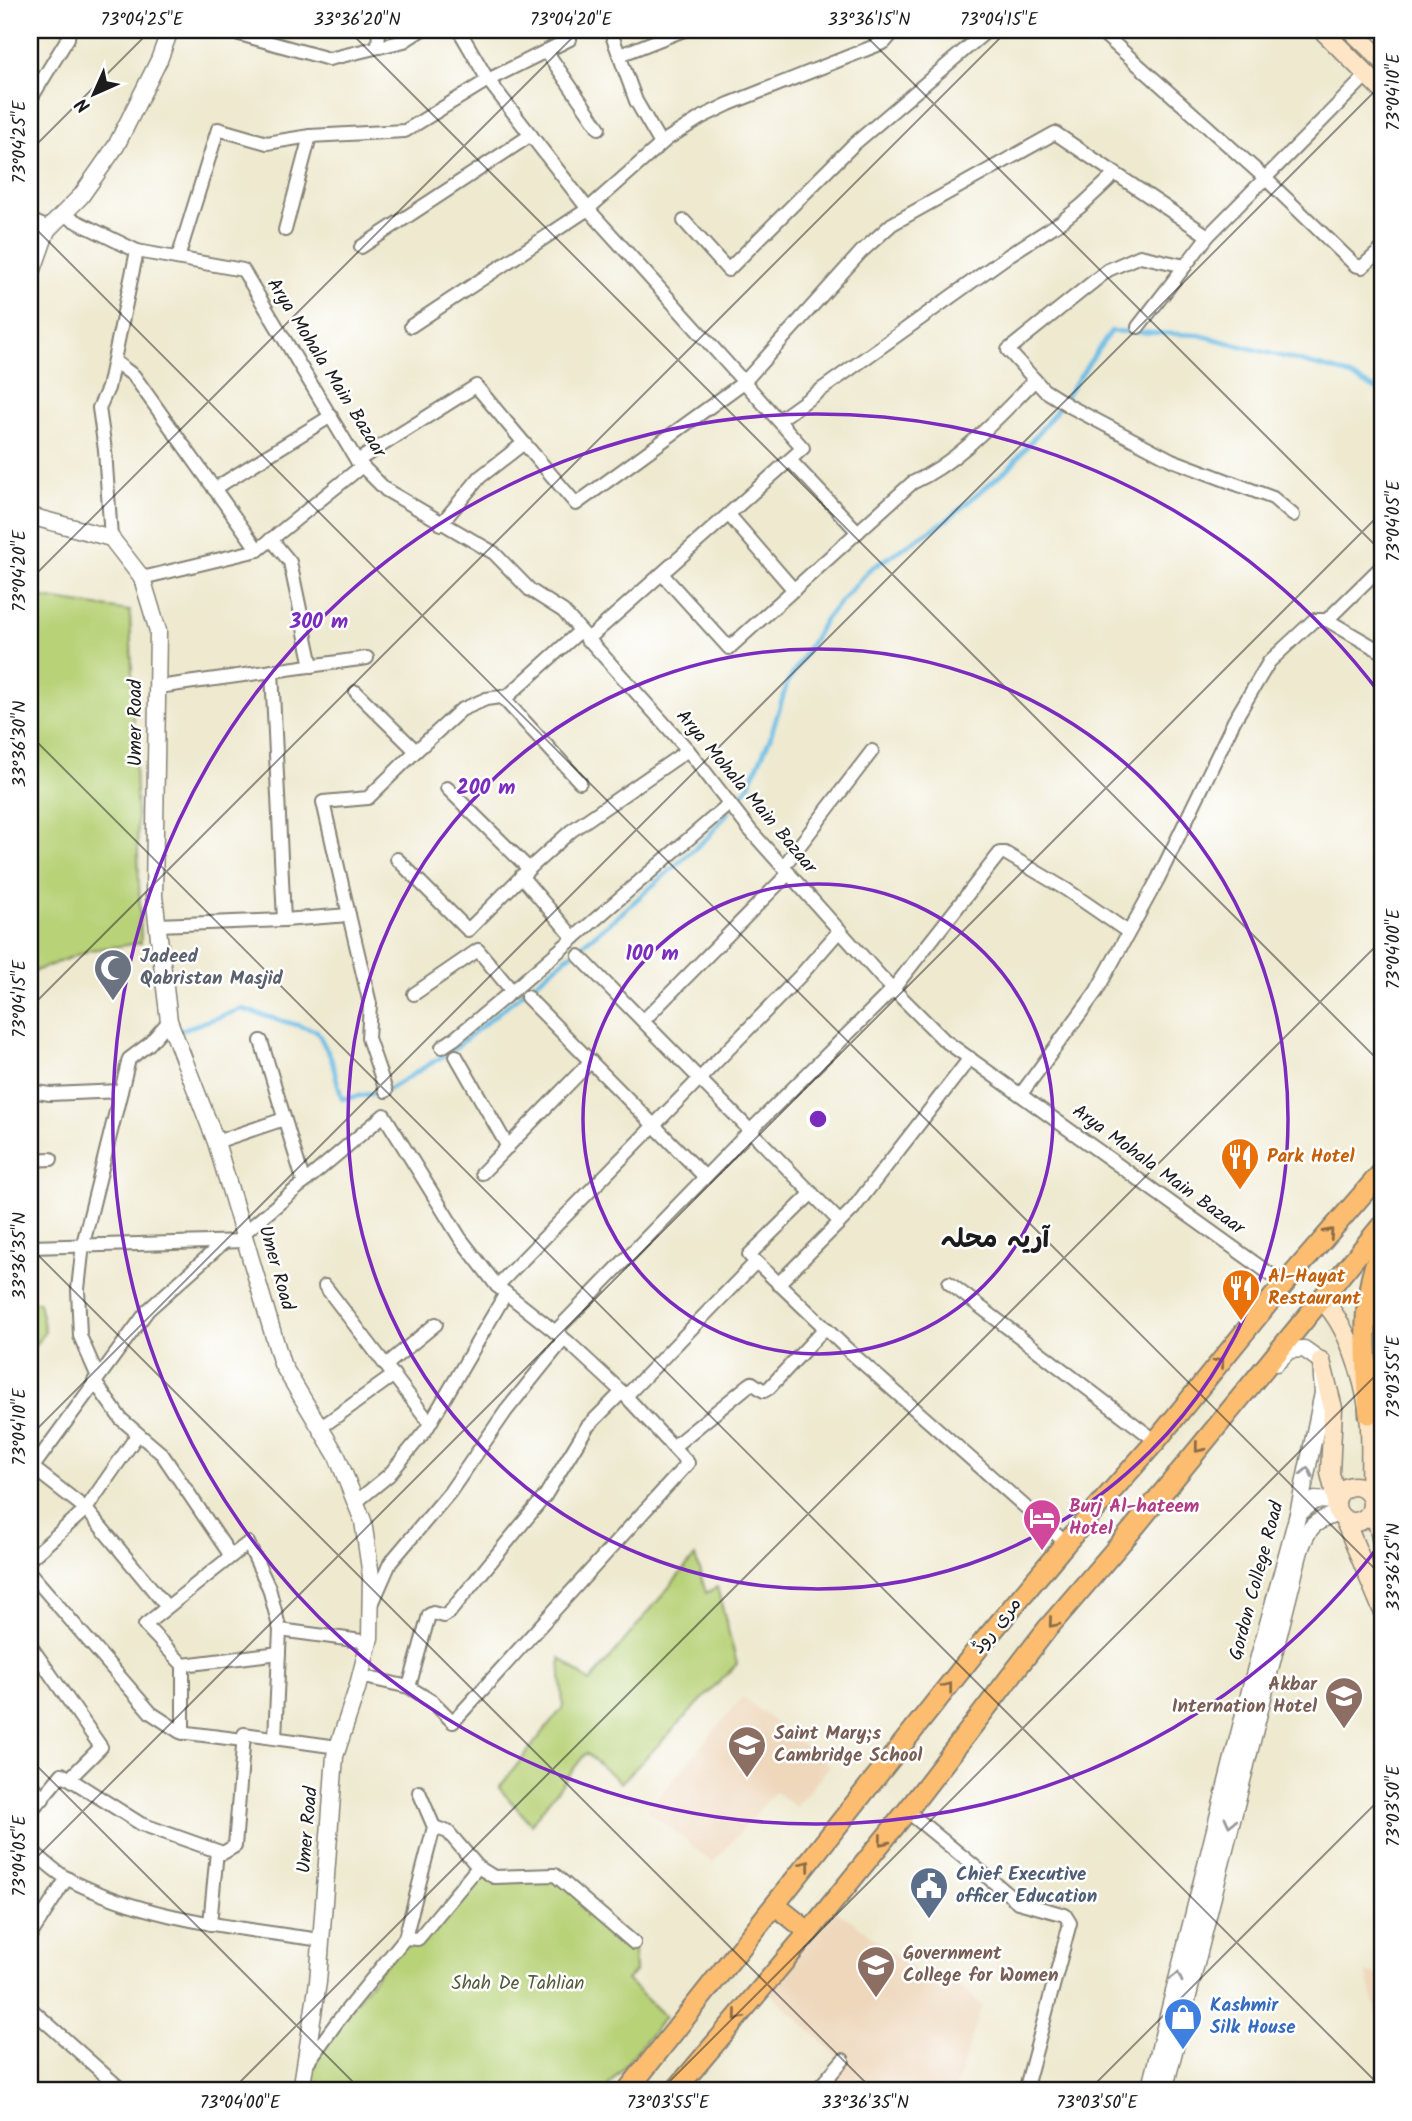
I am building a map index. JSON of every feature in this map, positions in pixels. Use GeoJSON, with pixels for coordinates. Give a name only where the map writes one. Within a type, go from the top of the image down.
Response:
{"type":"FeatureCollection","features":[{"type":"Feature","properties":{"kind":"main road"},"geometry":{"type":"LineString","coordinates":[[1322,30],[1382,90]]}},
{"type":"Feature","properties":{"kind":"main road"},"geometry":{"type":"LineString","coordinates":[[1351,30],[1382,60]]}},
{"type":"Feature","properties":{"kind":"main road","name":"مری روڈ"},"geometry":{"type":"LineString","coordinates":[[627,2091],[984,1641],[1156,1441],[1284,1284],[1382,1172]]}},
{"type":"Feature","properties":{"kind":"main road"},"geometry":{"type":"LineString","coordinates":[[675,2091],[809,1933],[907,1811],[1003,1684],[1382,1225]]}},
{"type":"Feature","properties":{"kind":"main road"},"geometry":{"type":"LineString","coordinates":[[1382,1246],[1372,1268],[1366,1331],[1372,1499],[1382,1542]]}},
{"type":"Feature","properties":{"kind":"main road"},"geometry":{"type":"LineString","coordinates":[[1322,1300],[1332,1310],[1355,1357],[1369,1414]]}},
{"type":"Feature","properties":{"kind":"main road"},"geometry":{"type":"LineString","coordinates":[[1321,1362],[1333,1408],[1330,1473],[1339,1508],[1382,1609]]}},
{"type":"Feature","properties":{"kind":"main road"},"geometry":{"type":"LineString","coordinates":[[1348,1486],[1365,1488],[1372,1499],[1367,1518],[1352,1522],[1339,1508],[1341,1490],[1348,1486]]}},
{"type":"Feature","properties":{"kind":"main road"},"geometry":{"type":"LineString","coordinates":[[775,1905],[809,1933]]}},
{"type":"Feature","properties":{"kind":"street"},"geometry":{"type":"LineString","coordinates":[[30,100],[68,38],[69,30]]}},
{"type":"Feature","properties":{"kind":"street"},"geometry":{"type":"LineString","coordinates":[[30,278],[49,228],[82,196],[116,146],[159,60],[170,30]]}},
{"type":"Feature","properties":{"kind":"street"},"geometry":{"type":"LineString","coordinates":[[225,30],[329,60],[404,41],[421,30]]}},
{"type":"Feature","properties":{"kind":"street"},"geometry":{"type":"LineString","coordinates":[[378,47],[379,30]]}},
{"type":"Feature","properties":{"kind":"street"},"geometry":{"type":"LineString","coordinates":[[386,1091],[368,1038],[370,1004],[323,802],[368,798],[461,710],[486,699],[508,696],[662,574],[803,448],[588,209],[488,80],[459,30]]}},
{"type":"Feature","properties":{"kind":"street"},"geometry":{"type":"LineString","coordinates":[[610,30],[636,101],[661,144]]}},
{"type":"Feature","properties":{"kind":"street"},"geometry":{"type":"LineString","coordinates":[[620,55],[666,33],[684,30]]}},
{"type":"Feature","properties":{"kind":"street"},"geometry":{"type":"LineString","coordinates":[[411,326],[588,209],[661,144],[702,117],[885,42],[890,36],[887,30]]}},
{"type":"Feature","properties":{"kind":"street"},"geometry":{"type":"LineString","coordinates":[[684,220],[728,270],[853,145],[989,30]]}},
{"type":"Feature","properties":{"kind":"street"},"geometry":{"type":"LineString","coordinates":[[1099,30],[1265,178],[1355,265],[1362,267],[1382,249]]}},
{"type":"Feature","properties":{"kind":"street"},"geometry":{"type":"LineString","coordinates":[[63,215],[137,251],[178,258],[218,129],[267,143],[310,136],[405,131],[488,80],[570,39]]}},
{"type":"Feature","properties":{"kind":"street"},"geometry":{"type":"LineString","coordinates":[[546,51],[599,128]]}},
{"type":"Feature","properties":{"kind":"street"},"geometry":{"type":"LineString","coordinates":[[1138,327],[1208,236],[1367,75]]}},
{"type":"Feature","properties":{"kind":"street"},"geometry":{"type":"LineString","coordinates":[[142,578],[258,550],[360,463],[476,386],[576,504],[744,382],[861,252],[892,224],[1055,133],[1208,236]]}},
{"type":"Feature","properties":{"kind":"street"},"geometry":{"type":"LineString","coordinates":[[361,247],[531,135]]}},
{"type":"Feature","properties":{"kind":"street"},"geometry":{"type":"LineString","coordinates":[[285,230],[310,136]]}},
{"type":"Feature","properties":{"kind":"street"},"geometry":{"type":"LineString","coordinates":[[779,420],[1072,213],[1115,174]]}},
{"type":"Feature","properties":{"kind":"street"},"geometry":{"type":"LineString","coordinates":[[30,220],[49,228]]}},
{"type":"Feature","properties":{"kind":"street"},"geometry":{"type":"LineString","coordinates":[[30,516],[111,538],[105,450],[99,408],[108,388],[137,251]]}},
{"type":"Feature","properties":{"kind":"street"},"geometry":{"type":"LineString","coordinates":[[1185,266],[1140,256],[1108,270],[1008,351],[1035,380],[1071,407],[1172,460],[1273,498],[1293,515]]}},
{"type":"Feature","properties":{"kind":"street","name":"Arya Mohala Main Bazaar"},"geometry":{"type":"LineString","coordinates":[[178,258],[243,270],[360,463],[386,490],[494,553],[530,590],[563,611],[688,750],[750,830],[893,989],[944,1040],[1284,1284]]}},
{"type":"Feature","properties":{"kind":"street"},"geometry":{"type":"LineString","coordinates":[[114,361],[134,376],[258,550]]}},
{"type":"Feature","properties":{"kind":"street"},"geometry":{"type":"LineString","coordinates":[[662,574],[729,648],[912,483],[930,474],[972,441],[1035,380]]}},
{"type":"Feature","properties":{"kind":"street"},"geometry":{"type":"LineString","coordinates":[[214,489],[331,416]]}},
{"type":"Feature","properties":{"kind":"street"},"geometry":{"type":"LineString","coordinates":[[441,524],[480,477],[524,443]]}},
{"type":"Feature","properties":{"kind":"street"},"geometry":{"type":"LineString","coordinates":[[790,460],[858,532]]}},
{"type":"Feature","properties":{"kind":"street"},"geometry":{"type":"LineString","coordinates":[[729,515],[794,590]]}},
{"type":"Feature","properties":{"kind":"street","name":"Umer Road"},"geometry":{"type":"LineString","coordinates":[[111,538],[142,578],[158,631],[154,896],[169,1021],[216,1142],[282,1364],[337,1457],[363,1521],[370,1565],[369,1642],[335,1756],[318,1982],[301,2091]]}},
{"type":"Feature","properties":{"kind":"street"},"geometry":{"type":"LineString","coordinates":[[271,539],[290,562],[312,666]]}},
{"type":"Feature","properties":{"kind":"street"},"geometry":{"type":"LineString","coordinates":[[1327,621],[1382,566]]}},
{"type":"Feature","properties":{"kind":"street"},"geometry":{"type":"LineString","coordinates":[[1021,1094],[1096,992],[1158,879],[1234,721],[1269,662],[1314,620],[1327,621],[1382,652]]}},
{"type":"Feature","properties":{"kind":"street"},"geometry":{"type":"LineString","coordinates":[[158,687],[367,658]]}},
{"type":"Feature","properties":{"kind":"street"},"geometry":{"type":"LineString","coordinates":[[272,671],[284,920]]}},
{"type":"Feature","properties":{"kind":"street"},"geometry":{"type":"LineString","coordinates":[[356,692],[416,751]]}},
{"type":"Feature","properties":{"kind":"street"},"geometry":{"type":"LineString","coordinates":[[503,698],[580,782]]}},
{"type":"Feature","properties":{"kind":"street"},"geometry":{"type":"LineString","coordinates":[[397,859],[468,930],[571,831],[688,750]]}},
{"type":"Feature","properties":{"kind":"street"},"geometry":{"type":"LineString","coordinates":[[643,1021],[786,870],[872,751]]}},
{"type":"Feature","properties":{"kind":"street"},"geometry":{"type":"LineString","coordinates":[[447,788],[526,866],[526,872],[574,938]]}},
{"type":"Feature","properties":{"kind":"street"},"geometry":{"type":"LineString","coordinates":[[442,1047],[512,991],[730,804]]}},
{"type":"Feature","properties":{"kind":"street"},"geometry":{"type":"LineString","coordinates":[[371,1607],[390,1563],[450,1492],[559,1335],[705,1177],[893,989],[1000,853],[1005,853],[1067,890],[1129,932]]}},
{"type":"Feature","properties":{"kind":"street"},"geometry":{"type":"LineString","coordinates":[[158,925],[349,915]]}},
{"type":"Feature","properties":{"kind":"street"},"geometry":{"type":"LineString","coordinates":[[356,1502],[389,1475],[430,1423],[501,1290],[654,1126],[800,976],[840,930]]}},
{"type":"Feature","properties":{"kind":"street"},"geometry":{"type":"LineString","coordinates":[[414,994],[478,950],[512,991]]}},
{"type":"Feature","properties":{"kind":"street"},"geometry":{"type":"LineString","coordinates":[[579,956],[840,1222]]}},
{"type":"Feature","properties":{"kind":"street"},"geometry":{"type":"LineString","coordinates":[[527,997],[705,1177]]}},
{"type":"Feature","properties":{"kind":"street"},"geometry":{"type":"LineString","coordinates":[[169,1021],[149,1044],[129,1059],[83,1244],[78,1289],[80,1336],[96,1379],[121,1419],[162,1454],[231,1556]]}},
{"type":"Feature","properties":{"kind":"street"},"geometry":{"type":"LineString","coordinates":[[261,1041],[304,1182]]}},
{"type":"Feature","properties":{"kind":"street"},"geometry":{"type":"LineString","coordinates":[[456,1056],[508,1147]]}},
{"type":"Feature","properties":{"kind":"street"},"geometry":{"type":"LineString","coordinates":[[778,1284],[853,1209],[970,1058]]}},
{"type":"Feature","properties":{"kind":"street"},"geometry":{"type":"LineString","coordinates":[[482,1173],[591,1062]]}},
{"type":"Feature","properties":{"kind":"street"},"geometry":{"type":"LineString","coordinates":[[30,1091],[50,1094],[121,1091]]}},
{"type":"Feature","properties":{"kind":"street"},"geometry":{"type":"LineString","coordinates":[[30,1247],[224,1242],[245,1237],[304,1182],[384,1115],[460,1238],[501,1290],[559,1335],[624,1393],[688,1463],[453,1722],[433,1702],[409,1687],[360,1676]]}},
{"type":"Feature","properties":{"kind":"street"},"geometry":{"type":"LineString","coordinates":[[216,1142],[284,1119]]}},
{"type":"Feature","properties":{"kind":"street"},"geometry":{"type":"LineString","coordinates":[[30,1160],[51,1159]]}},
{"type":"Feature","properties":{"kind":"street"},"geometry":{"type":"LineString","coordinates":[[812,1194],[749,1255],[825,1328],[1066,1543]]}},
{"type":"Feature","properties":{"kind":"street"},"geometry":{"type":"LineString","coordinates":[[167,1607],[86,1509],[31,1469],[148,1310],[224,1242]]}},
{"type":"Feature","properties":{"kind":"street"},"geometry":{"type":"LineString","coordinates":[[409,1687],[429,1615],[433,1613],[444,1616],[457,1604],[545,1496],[587,1427],[755,1263],[758,1265]]}},
{"type":"Feature","properties":{"kind":"street"},"geometry":{"type":"LineString","coordinates":[[949,1283],[1156,1441]]}},
{"type":"Feature","properties":{"kind":"street"},"geometry":{"type":"LineString","coordinates":[[325,1286],[430,1423]]}},
{"type":"Feature","properties":{"kind":"street"},"geometry":{"type":"LineString","coordinates":[[320,1428],[390,1370],[436,1324]]}},
{"type":"Feature","properties":{"kind":"street"},"geometry":{"type":"LineString","coordinates":[[673,1447],[752,1383],[764,1391],[769,1388],[825,1328]]}},
{"type":"Feature","properties":{"kind":"street"},"geometry":{"type":"LineString","coordinates":[[1229,1411],[1289,1350],[1304,1349],[1321,1362]]}},
{"type":"Feature","properties":{"kind":"street","name":"Gordon College Road"},"geometry":{"type":"LineString","coordinates":[[1149,2091],[1254,1675],[1298,1514],[1323,1393],[1321,1362]]}},
{"type":"Feature","properties":{"kind":"street"},"geometry":{"type":"LineString","coordinates":[[30,1559],[86,1509],[138,1434]]}},
{"type":"Feature","properties":{"kind":"street"},"geometry":{"type":"LineString","coordinates":[[1298,1514],[1315,1500],[1339,1508]]}},
{"type":"Feature","properties":{"kind":"street","name":"Gordon College Road"},"geometry":{"type":"LineString","coordinates":[[1164,2091],[1300,1549],[1308,1528],[1339,1508]]}},
{"type":"Feature","properties":{"kind":"street"},"geometry":{"type":"LineString","coordinates":[[183,1733],[183,1665],[145,1625],[247,1543],[269,1588],[280,1630],[275,1738]]}},
{"type":"Feature","properties":{"kind":"street"},"geometry":{"type":"LineString","coordinates":[[30,1573],[151,1713],[183,1733],[243,1740]]}},
{"type":"Feature","properties":{"kind":"street"},"geometry":{"type":"LineString","coordinates":[[280,1630],[369,1642]]}},
{"type":"Feature","properties":{"kind":"street"},"geometry":{"type":"LineString","coordinates":[[30,1645],[35,1664],[101,1747],[70,1778]]}},
{"type":"Feature","properties":{"kind":"street"},"geometry":{"type":"LineString","coordinates":[[183,1665],[279,1653]]}},
{"type":"Feature","properties":{"kind":"street"},"geometry":{"type":"LineString","coordinates":[[30,1812],[62,1774],[141,1824],[223,1853],[235,1846],[244,1734],[338,1747]]}},
{"type":"Feature","properties":{"kind":"street"},"geometry":{"type":"LineString","coordinates":[[30,1781],[43,1799]]}},
{"type":"Feature","properties":{"kind":"street"},"geometry":{"type":"LineString","coordinates":[[305,2066],[405,1938],[433,1827],[419,1792]]}},
{"type":"Feature","properties":{"kind":"street"},"geometry":{"type":"LineString","coordinates":[[907,1811],[1018,1902],[1065,1915],[1069,1919],[1025,2091]]}},
{"type":"Feature","properties":{"kind":"street"},"geometry":{"type":"LineString","coordinates":[[433,1827],[448,1832],[478,1867],[494,1878],[555,1875],[634,1943]]}},
{"type":"Feature","properties":{"kind":"street"},"geometry":{"type":"LineString","coordinates":[[30,1849],[67,1878],[143,1910],[210,1924],[320,1940]]}},
{"type":"Feature","properties":{"kind":"street"},"geometry":{"type":"LineString","coordinates":[[210,1924],[217,1851]]}},
{"type":"Feature","properties":{"kind":"street"},"geometry":{"type":"LineString","coordinates":[[405,1938],[418,1939],[478,1867]]}},
{"type":"Feature","properties":{"kind":"street"},"geometry":{"type":"LineString","coordinates":[[30,1936],[67,1878]]}},
{"type":"Feature","properties":{"kind":"street"},"geometry":{"type":"LineString","coordinates":[[30,2008],[123,2091]]}},
{"type":"Feature","properties":{"kind":"street"},"geometry":{"type":"LineString","coordinates":[[816,2091],[844,2060]]}},
{"type":"Feature","properties":{"kind":"shaded area","name":"Saint Mary;s Cambridge School"},"geometry":{"type":"Polygon","coordinates":[[[743,1697],[830,1766],[796,1807],[775,1792],[713,1863],[647,1810],[743,1697]]]}},
{"type":"Feature","properties":{"kind":"shaded area","name":"Government College for Women"},"geometry":{"type":"Polygon","coordinates":[[[831,1909],[854,1922],[942,1993],[953,1980],[982,2005],[955,2091],[824,2091],[820,2087],[843,2060],[763,1987],[831,1909]]]}},
{"type":"Feature","properties":{"kind":"shaded area"},"geometry":{"type":"Polygon","coordinates":[[[1366,1972],[1382,1976],[1382,2030],[1366,1972]]]}},
{"type":"Feature","properties":{"kind":"green space"},"geometry":{"type":"Polygon","coordinates":[[[30,596],[130,611],[141,943],[90,950],[30,973],[30,596]]]}},
{"type":"Feature","properties":{"kind":"green space"},"geometry":{"type":"Polygon","coordinates":[[[30,1302],[39,1302],[45,1331],[30,1353],[30,1302]]]}},
{"type":"Feature","properties":{"kind":"green space"},"geometry":{"type":"Polygon","coordinates":[[[695,1556],[706,1593],[717,1587],[737,1664],[621,1783],[586,1753],[531,1824],[499,1788],[563,1707],[560,1658],[590,1682],[695,1556]]]}},
{"type":"Feature","properties":{"kind":"green space","name":"Shah De Tahlian"},"geometry":{"type":"Polygon","coordinates":[[[478,1867],[494,1877],[555,1875],[634,1943],[635,1972],[627,1980],[665,2017],[604,2091],[301,2091],[305,2066],[405,1938],[418,1939],[478,1867]]]}},
{"type":"Feature","properties":{"kind":"waterway"},"geometry":{"type":"LineString","coordinates":[[733,806],[749,785],[770,738],[787,684],[826,618],[870,569],[944,522],[1010,467],[1053,415],[1111,331],[1199,335],[1342,372],[1382,392]]}},
{"type":"Feature","properties":{"kind":"waterway"},"geometry":{"type":"LineString","coordinates":[[178,1031],[242,1009],[317,1031],[331,1058],[342,1099],[386,1091],[451,1051],[618,916],[709,836],[728,812]]}},
{"type":"Feature","properties":{"kind":"waterway"},"geometry":{"type":"LineString","coordinates":[[141,1055],[156,1051],[160,1038],[170,1034]]}},
{"type":"Feature","properties":{"kind":"place","name":"Jadeed Qabristan Masjid"},"geometry":{"type":"Point","coordinates":[113,1002]}},
{"type":"Feature","properties":{"kind":"place","name":"Park Hotel"},"geometry":{"type":"Point","coordinates":[1240,1191]}},
{"type":"Feature","properties":{"kind":"place","name":"Al-Hayat Restaurant"},"geometry":{"type":"Point","coordinates":[1241,1322]}},
{"type":"Feature","properties":{"kind":"place","name":"Burj Al-hateem Hotel"},"geometry":{"type":"Point","coordinates":[1042,1552]}},
{"type":"Feature","properties":{"kind":"place","name":"Akbar Internation Hotel"},"geometry":{"type":"Point","coordinates":[1344,1730]}},
{"type":"Feature","properties":{"kind":"place","name":"Saint Mary;s Cambridge School"},"geometry":{"type":"Point","coordinates":[747,1779]}},
{"type":"Feature","properties":{"kind":"place","name":"Chief Executive officer Education"},"geometry":{"type":"Point","coordinates":[929,1920]}},
{"type":"Feature","properties":{"kind":"place","name":"Government College for Women"},"geometry":{"type":"Point","coordinates":[876,1999]}},
{"type":"Feature","properties":{"kind":"place","name":"Kashmir Silk House"},"geometry":{"type":"Point","coordinates":[1183,2051]}},
{"type":"Feature","properties":{"kind":"district","name":"آریہ محلہ"},"geometry":{"type":"Point","coordinates":[995,1240]}}]}
